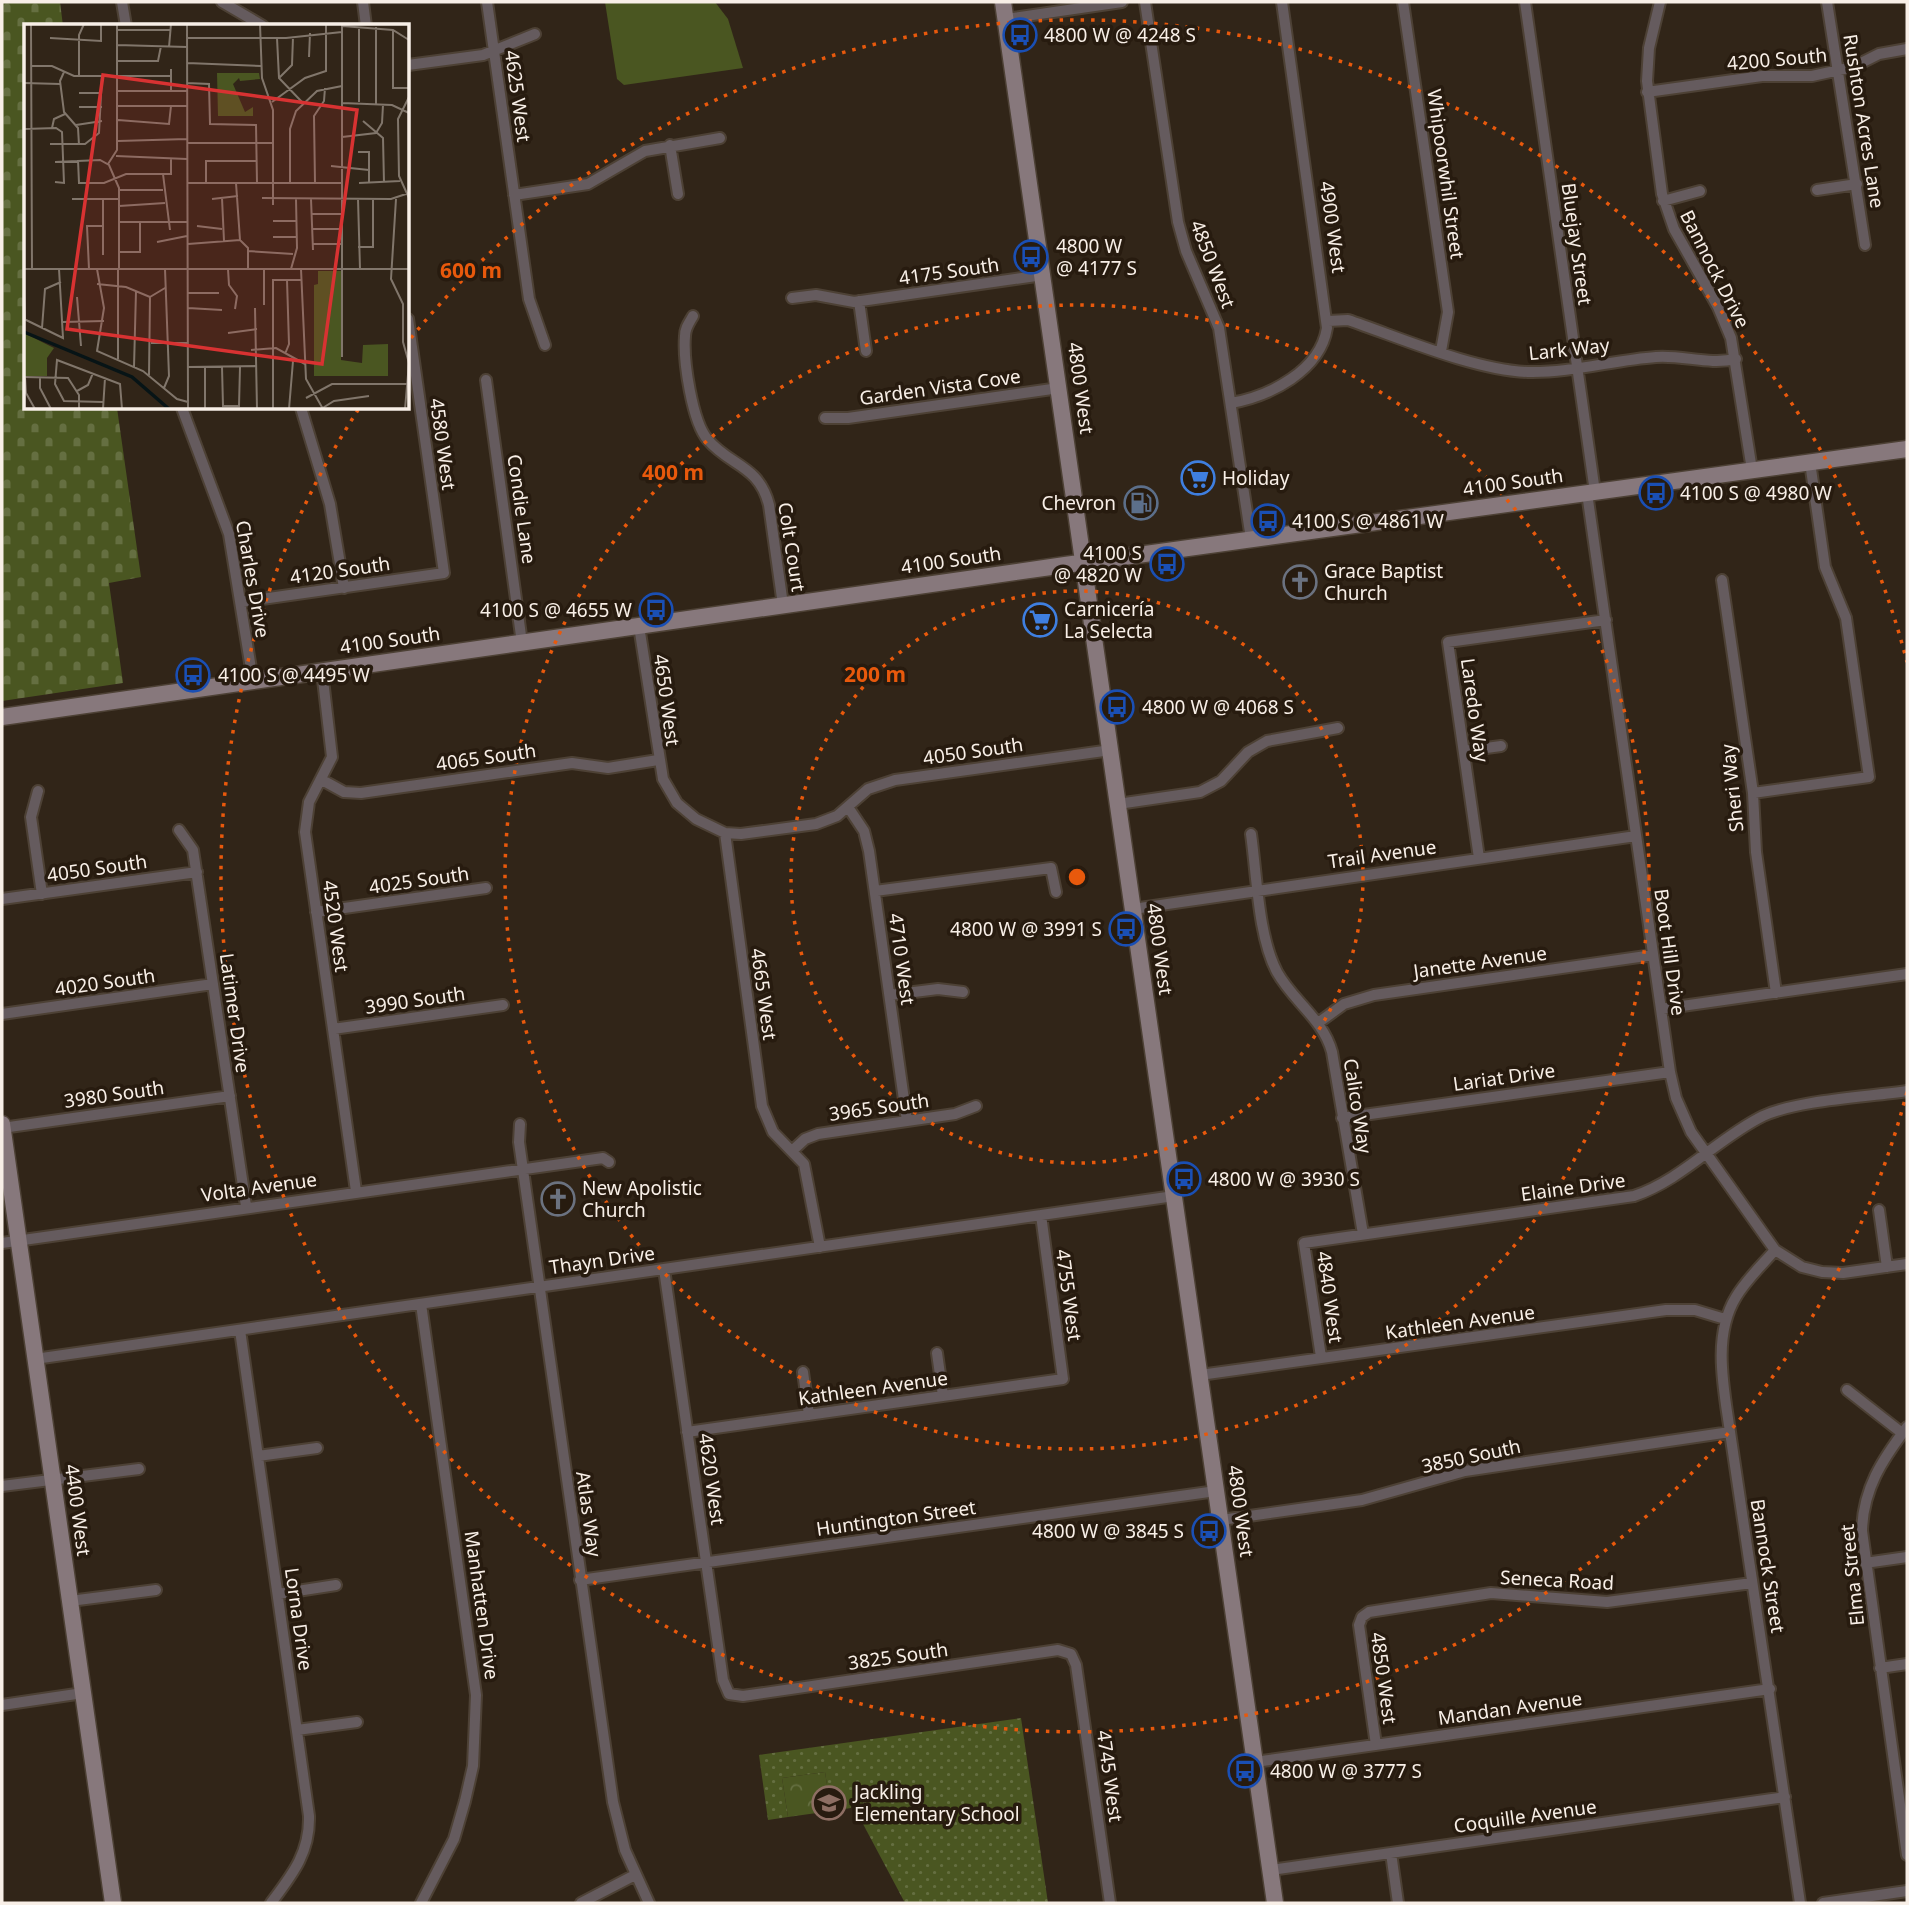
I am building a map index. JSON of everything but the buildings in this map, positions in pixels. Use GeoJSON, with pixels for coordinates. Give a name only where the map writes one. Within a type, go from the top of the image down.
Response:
{"type":"FeatureCollection","features":[{"type":"Feature","properties":{"kind":"main road","name":"4800 West"},"geometry":{"type":"LineString","coordinates":[[1003,2],[1275,1903]]}},
{"type":"Feature","properties":{"kind":"main road","name":"4100 South"},"geometry":{"type":"LineString","coordinates":[[2,717],[1084,562],[1907,449]]}},
{"type":"Feature","properties":{"kind":"main road","name":"4400 West"},"geometry":{"type":"LineString","coordinates":[[2,1126],[113,1903]]}},
{"type":"Feature","properties":{"kind":"street"},"geometry":{"type":"LineString","coordinates":[[122,2],[126,24]]}},
{"type":"Feature","properties":{"kind":"street"},"geometry":{"type":"LineString","coordinates":[[222,2],[260,24]]}},
{"type":"Feature","properties":{"kind":"street"},"geometry":{"type":"LineString","coordinates":[[362,2],[366,24]]}},
{"type":"Feature","properties":{"kind":"street","name":"4625 West"},"geometry":{"type":"LineString","coordinates":[[487,2],[529,299],[545,345]]}},
{"type":"Feature","properties":{"kind":"street"},"geometry":{"type":"LineString","coordinates":[[1006,19],[1122,2]]}},
{"type":"Feature","properties":{"kind":"street","name":"4850 West"},"geometry":{"type":"LineString","coordinates":[[1145,2],[1178,222],[1190,261],[1219,328],[1251,539]]}},
{"type":"Feature","properties":{"kind":"street","name":"4900 West"},"geometry":{"type":"LineString","coordinates":[[1231,403],[1253,397],[1307,367],[1322,347],[1328,321],[1282,2]]}},
{"type":"Feature","properties":{"kind":"street","name":"Whipoorwhil Street"},"geometry":{"type":"LineString","coordinates":[[1403,2],[1447,303],[1447,328],[1441,351]]}},
{"type":"Feature","properties":{"kind":"street","name":"Bluejay Street"},"geometry":{"type":"LineString","coordinates":[[1525,2],[1577,368],[1591,492]]}},
{"type":"Feature","properties":{"kind":"street","name":"Bannock Drive"},"geometry":{"type":"LineString","coordinates":[[1660,2],[1649,48],[1647,92],[1663,201],[1674,229],[1723,317],[1736,359],[1752,470]]}},
{"type":"Feature","properties":{"kind":"street","name":"Rushton Acres Lane"},"geometry":{"type":"LineString","coordinates":[[1827,2],[1865,245]]}},
{"type":"Feature","properties":{"kind":"street"},"geometry":{"type":"LineString","coordinates":[[410,65],[494,52],[535,34]]}},
{"type":"Feature","properties":{"kind":"street","name":"4200 South"},"geometry":{"type":"LineString","coordinates":[[1647,92],[1762,76],[1804,77],[1837,71],[1880,54],[1907,49]]}},
{"type":"Feature","properties":{"kind":"street"},"geometry":{"type":"LineString","coordinates":[[514,195],[588,184],[645,151],[720,138]]}},
{"type":"Feature","properties":{"kind":"street"},"geometry":{"type":"LineString","coordinates":[[670,145],[678,194]]}},
{"type":"Feature","properties":{"kind":"street"},"geometry":{"type":"LineString","coordinates":[[1817,190],[1857,184]]}},
{"type":"Feature","properties":{"kind":"street"},"geometry":{"type":"LineString","coordinates":[[1663,201],[1700,191]]}},
{"type":"Feature","properties":{"kind":"street","name":"4175 South"},"geometry":{"type":"LineString","coordinates":[[792,298],[816,295],[859,301],[1043,275]]}},
{"type":"Feature","properties":{"kind":"street"},"geometry":{"type":"LineString","coordinates":[[859,301],[866,351]]}},
{"type":"Feature","properties":{"kind":"street","name":"Colt Court"},"geometry":{"type":"LineString","coordinates":[[693,316],[685,338],[696,417],[711,443],[748,469],[763,489],[769,505],[783,605]]}},
{"type":"Feature","properties":{"kind":"street","name":"Lark Way"},"geometry":{"type":"LineString","coordinates":[[1328,321],[1348,320],[1505,370],[1542,371],[1658,357],[1711,363],[1736,359]]}},
{"type":"Feature","properties":{"kind":"street","name":"4580 West"},"geometry":{"type":"LineString","coordinates":[[410,333],[444,573]]}},
{"type":"Feature","properties":{"kind":"street","name":"Condie Lane"},"geometry":{"type":"LineString","coordinates":[[486,380],[522,643]]}},
{"type":"Feature","properties":{"kind":"street","name":"Garden Vista Cove"},"geometry":{"type":"LineString","coordinates":[[825,418],[848,418],[1059,388]]}},
{"type":"Feature","properties":{"kind":"street","name":"Charles Drive"},"geometry":{"type":"LineString","coordinates":[[183,410],[229,534],[253,681]]}},
{"type":"Feature","properties":{"kind":"street"},"geometry":{"type":"LineString","coordinates":[[302,410],[330,504],[344,588]]}},
{"type":"Feature","properties":{"kind":"street"},"geometry":{"type":"LineString","coordinates":[[1753,793],[1869,777],[1846,618],[1826,573],[1810,462]]}},
{"type":"Feature","properties":{"kind":"street","name":"Boot Hill Drive"},"geometry":{"type":"LineString","coordinates":[[1591,492],[1606,620],[1653,955],[1670,1072],[1680,1110],[1706,1153],[1774,1250],[1802,1266],[1822,1272],[1843,1273],[1907,1264]]}},
{"type":"Feature","properties":{"kind":"street","name":"4120 South"},"geometry":{"type":"LineString","coordinates":[[242,602],[444,573]]}},
{"type":"Feature","properties":{"kind":"street","name":"Sheri Way"},"geometry":{"type":"LineString","coordinates":[[1722,580],[1753,793],[1756,852],[1776,993]]}},
{"type":"Feature","properties":{"kind":"street","name":"Laredo Way"},"geometry":{"type":"LineString","coordinates":[[1479,858],[1448,642],[1606,620]]}},
{"type":"Feature","properties":{"kind":"street","name":"4650 West"},"geometry":{"type":"LineString","coordinates":[[639,626],[663,779],[685,810],[710,827],[725,832]]}},
{"type":"Feature","properties":{"kind":"street","name":"4520 West"},"geometry":{"type":"LineString","coordinates":[[322,671],[333,750],[322,780],[309,802],[305,824],[356,1191]]}},
{"type":"Feature","properties":{"kind":"street"},"geometry":{"type":"LineString","coordinates":[[1118,804],[1200,792],[1221,781],[1248,752],[1267,741],[1338,728]]}},
{"type":"Feature","properties":{"kind":"street"},"geometry":{"type":"LineString","coordinates":[[1464,751],[1501,746]]}},
{"type":"Feature","properties":{"kind":"street","name":"4050 South"},"geometry":{"type":"LineString","coordinates":[[725,832],[757,833],[816,824],[837,816],[868,789],[895,780],[1111,750]]}},
{"type":"Feature","properties":{"kind":"street","name":"4065 South"},"geometry":{"type":"LineString","coordinates":[[322,780],[344,792],[360,793],[576,762],[608,768],[658,760]]}},
{"type":"Feature","properties":{"kind":"street"},"geometry":{"type":"LineString","coordinates":[[38,790],[31,817],[41,894]]}},
{"type":"Feature","properties":{"kind":"street","name":"4710 West"},"geometry":{"type":"LineString","coordinates":[[848,807],[864,831],[907,1121]]}},
{"type":"Feature","properties":{"kind":"street","name":"Latimer Drive"},"geometry":{"type":"LineString","coordinates":[[179,830],[191,845],[197,872],[246,1206]]}},
{"type":"Feature","properties":{"kind":"street","name":"4665 West"},"geometry":{"type":"LineString","coordinates":[[725,832],[762,1106],[773,1132],[792,1151],[807,1172],[820,1247]]}},
{"type":"Feature","properties":{"kind":"street","name":"Calico Way"},"geometry":{"type":"LineString","coordinates":[[1251,834],[1273,963],[1283,982],[1318,1023],[1332,1052],[1363,1234]]}},
{"type":"Feature","properties":{"kind":"street","name":"Trail Avenue"},"geometry":{"type":"LineString","coordinates":[[1133,909],[1636,836]]}},
{"type":"Feature","properties":{"kind":"street"},"geometry":{"type":"LineString","coordinates":[[875,891],[1051,868],[1056,892]]}},
{"type":"Feature","properties":{"kind":"street","name":"4050 South"},"geometry":{"type":"LineString","coordinates":[[2,900],[197,872]]}},
{"type":"Feature","properties":{"kind":"street","name":"4025 South"},"geometry":{"type":"LineString","coordinates":[[316,912],[486,888]]}},
{"type":"Feature","properties":{"kind":"street","name":"Janette Avenue"},"geometry":{"type":"LineString","coordinates":[[1318,1023],[1344,1004],[1374,995],[1653,955]]}},
{"type":"Feature","properties":{"kind":"street"},"geometry":{"type":"LineString","coordinates":[[1661,1009],[1907,974]]}},
{"type":"Feature","properties":{"kind":"street","name":"4020 South"},"geometry":{"type":"LineString","coordinates":[[2,1014],[213,984]]}},
{"type":"Feature","properties":{"kind":"street"},"geometry":{"type":"LineString","coordinates":[[890,995],[938,989],[963,992]]}},
{"type":"Feature","properties":{"kind":"street","name":"3990 South"},"geometry":{"type":"LineString","coordinates":[[333,1029],[502,1005]]}},
{"type":"Feature","properties":{"kind":"street","name":"Lariat Drive"},"geometry":{"type":"LineString","coordinates":[[1342,1118],[1670,1072]]}},
{"type":"Feature","properties":{"kind":"street","name":"Elaine Drive"},"geometry":{"type":"LineString","coordinates":[[1304,1243],[1634,1196],[1655,1187],[1773,1112],[1907,1091]]}},
{"type":"Feature","properties":{"kind":"street","name":"3980 South"},"geometry":{"type":"LineString","coordinates":[[2,1126],[230,1096]]}},
{"type":"Feature","properties":{"kind":"street","name":"3965 South"},"geometry":{"type":"LineString","coordinates":[[792,1151],[813,1135],[955,1114],[976,1106]]}},
{"type":"Feature","properties":{"kind":"street","name":"Atlas Way"},"geometry":{"type":"LineString","coordinates":[[520,1124],[523,1169],[539,1287],[613,1802],[623,1843],[649,1903]]}},
{"type":"Feature","properties":{"kind":"street","name":"Volta Avenue"},"geometry":{"type":"LineString","coordinates":[[2,1243],[356,1191],[603,1158],[608,1162]]}},
{"type":"Feature","properties":{"kind":"street","name":"Thayn Drive"},"geometry":{"type":"LineString","coordinates":[[35,1359],[1174,1196]]}},
{"type":"Feature","properties":{"kind":"street"},"geometry":{"type":"LineString","coordinates":[[1879,1210],[1887,1267]]}},
{"type":"Feature","properties":{"kind":"street","name":"4755 West"},"geometry":{"type":"LineString","coordinates":[[1041,1215],[1063,1378]]}},
{"type":"Feature","properties":{"kind":"street","name":"4840 West"},"geometry":{"type":"LineString","coordinates":[[1304,1243],[1321,1357]]}},
{"type":"Feature","properties":{"kind":"street","name":"Bannock Street"},"geometry":{"type":"LineString","coordinates":[[1774,1250],[1741,1289],[1725,1319],[1722,1353],[1730,1432],[1800,1903]]}},
{"type":"Feature","properties":{"kind":"street","name":"4620 West"},"geometry":{"type":"LineString","coordinates":[[664,1269],[723,1680],[729,1694]]}},
{"type":"Feature","properties":{"kind":"street","name":"Manhatten Drive"},"geometry":{"type":"LineString","coordinates":[[421,1304],[477,1695],[473,1766],[465,1801],[449,1851],[421,1903]]}},
{"type":"Feature","properties":{"kind":"street","name":"Kathleen Avenue"},"geometry":{"type":"LineString","coordinates":[[1200,1375],[1666,1310],[1695,1310],[1725,1319]]}},
{"type":"Feature","properties":{"kind":"street","name":"Lorna Drive"},"geometry":{"type":"LineString","coordinates":[[240,1330],[309,1816],[308,1844],[295,1871],[271,1903]]}},
{"type":"Feature","properties":{"kind":"street"},"geometry":{"type":"LineString","coordinates":[[937,1353],[943,1396]]}},
{"type":"Feature","properties":{"kind":"street"},"geometry":{"type":"LineString","coordinates":[[803,1372],[809,1415]]}},
{"type":"Feature","properties":{"kind":"street","name":"Kathleen Avenue"},"geometry":{"type":"LineString","coordinates":[[687,1432],[1063,1378]]}},
{"type":"Feature","properties":{"kind":"street"},"geometry":{"type":"LineString","coordinates":[[1847,1390],[1905,1430]]}},
{"type":"Feature","properties":{"kind":"street","name":"Elma Street"},"geometry":{"type":"LineString","coordinates":[[1905,1430],[1878,1468],[1867,1494],[1862,1531],[1907,1855]]}},
{"type":"Feature","properties":{"kind":"street","name":"3850 South"},"geometry":{"type":"LineString","coordinates":[[1221,1520],[1362,1500],[1465,1471],[1730,1432]]}},
{"type":"Feature","properties":{"kind":"street"},"geometry":{"type":"LineString","coordinates":[[258,1456],[317,1448]]}},
{"type":"Feature","properties":{"kind":"street"},"geometry":{"type":"LineString","coordinates":[[2,1486],[139,1469]]}},
{"type":"Feature","properties":{"kind":"street","name":"Huntington Street"},"geometry":{"type":"LineString","coordinates":[[580,1580],[1216,1491]]}},
{"type":"Feature","properties":{"kind":"street"},"geometry":{"type":"LineString","coordinates":[[1865,1563],[1907,1557]]}},
{"type":"Feature","properties":{"kind":"street","name":"Seneca Road"},"geometry":{"type":"LineString","coordinates":[[1362,1617],[1377,1609],[1481,1594],[1522,1594],[1607,1602],[1752,1583]]}},
{"type":"Feature","properties":{"kind":"street"},"geometry":{"type":"LineString","coordinates":[[278,1594],[336,1585]]}},
{"type":"Feature","properties":{"kind":"street"},"geometry":{"type":"LineString","coordinates":[[70,1601],[156,1590]]}},
{"type":"Feature","properties":{"kind":"street","name":"4850 West"},"geometry":{"type":"LineString","coordinates":[[1362,1617],[1361,1638],[1376,1745]]}},
{"type":"Feature","properties":{"kind":"street","name":"3825 South"},"geometry":{"type":"LineString","coordinates":[[729,1694],[743,1696],[1058,1650],[1071,1654]]}},
{"type":"Feature","properties":{"kind":"street","name":"4745 West"},"geometry":{"type":"LineString","coordinates":[[1071,1654],[1076,1665],[1110,1903]]}},
{"type":"Feature","properties":{"kind":"street"},"geometry":{"type":"LineString","coordinates":[[1880,1668],[1907,1664]]}},
{"type":"Feature","properties":{"kind":"street","name":"Mandan Avenue"},"geometry":{"type":"LineString","coordinates":[[1255,1762],[1770,1689]]}},
{"type":"Feature","properties":{"kind":"street"},"geometry":{"type":"LineString","coordinates":[[2,1705],[83,1693]]}},
{"type":"Feature","properties":{"kind":"street"},"geometry":{"type":"LineString","coordinates":[[297,1731],[357,1722]]}},
{"type":"Feature","properties":{"kind":"street"},"geometry":{"type":"LineString","coordinates":[[1895,1769],[1907,1768]]}},
{"type":"Feature","properties":{"kind":"street","name":"Coquille Avenue"},"geometry":{"type":"LineString","coordinates":[[1271,1870],[1785,1797]]}},
{"type":"Feature","properties":{"kind":"street"},"geometry":{"type":"LineString","coordinates":[[1391,1853],[1398,1903]]}},
{"type":"Feature","properties":{"kind":"street"},"geometry":{"type":"LineString","coordinates":[[581,1903],[635,1875]]}},
{"type":"Feature","properties":{"kind":"street"},"geometry":{"type":"LineString","coordinates":[[1823,1903],[1907,1891]]}},
{"type":"Feature","properties":{"kind":"green space"},"geometry":{"type":"Polygon","coordinates":[[[2,2],[60,2],[63,24],[24,24],[24,410],[117,410],[141,577],[109,583],[123,683],[2,701],[2,2]]]}},
{"type":"Feature","properties":{"kind":"green space"},"geometry":{"type":"Polygon","coordinates":[[[605,2],[715,2],[728,19],[743,68],[624,85],[617,79],[605,2]]]}},
{"type":"Feature","properties":{"kind":"green space"},"geometry":{"type":"Polygon","coordinates":[[[1021,1718],[1048,1903],[905,1903],[854,1807],[856,1804],[851,1804],[851,1808],[831,1811],[825,1772],[782,1778],[788,1817],[768,1820],[759,1755],[1021,1718]]]}},
{"type":"Feature","properties":{"kind":"green space"},"geometry":{"type":"Polygon","coordinates":[[[825,1772],[831,1811],[788,1817],[782,1778],[825,1772]]]}},
{"type":"Feature","properties":{"kind":"place","name":"4800 W @ 4248 S"},"geometry":{"type":"Point","coordinates":[1020,35]}},
{"type":"Feature","properties":{"kind":"place","name":"4800 W @ 4177 S"},"geometry":{"type":"Point","coordinates":[1031,257]}},
{"type":"Feature","properties":{"kind":"place","name":"Holiday"},"geometry":{"type":"Point","coordinates":[1198,478]}},
{"type":"Feature","properties":{"kind":"place","name":"4100 S @ 4980 W"},"geometry":{"type":"Point","coordinates":[1656,493]}},
{"type":"Feature","properties":{"kind":"place","name":"Chevron"},"geometry":{"type":"Point","coordinates":[1141,503]}},
{"type":"Feature","properties":{"kind":"place","name":"4100 S @ 4861 W"},"geometry":{"type":"Point","coordinates":[1268,521]}},
{"type":"Feature","properties":{"kind":"place","name":"4100 S @ 4820 W"},"geometry":{"type":"Point","coordinates":[1167,564]}},
{"type":"Feature","properties":{"kind":"place","name":"Grace Baptist Church"},"geometry":{"type":"Point","coordinates":[1300,582]}},
{"type":"Feature","properties":{"kind":"place","name":"4100 S @ 4655 W"},"geometry":{"type":"Point","coordinates":[656,610]}},
{"type":"Feature","properties":{"kind":"place","name":"Carnicería La Selecta"},"geometry":{"type":"Point","coordinates":[1040,620]}},
{"type":"Feature","properties":{"kind":"place","name":"4100 S @ 4495 W"},"geometry":{"type":"Point","coordinates":[193,675]}},
{"type":"Feature","properties":{"kind":"place","name":"4800 W @ 4068 S"},"geometry":{"type":"Point","coordinates":[1117,707]}},
{"type":"Feature","properties":{"kind":"place","name":"4800 W @ 3991 S"},"geometry":{"type":"Point","coordinates":[1126,929]}},
{"type":"Feature","properties":{"kind":"place","name":"4800 W @ 3930 S"},"geometry":{"type":"Point","coordinates":[1184,1179]}},
{"type":"Feature","properties":{"kind":"place","name":"New Apolistic Church"},"geometry":{"type":"Point","coordinates":[558,1199]}},
{"type":"Feature","properties":{"kind":"place","name":"4800 W @ 3845 S"},"geometry":{"type":"Point","coordinates":[1209,1531]}},
{"type":"Feature","properties":{"kind":"place","name":"4800 W @ 3777 S"},"geometry":{"type":"Point","coordinates":[1245,1771]}},
{"type":"Feature","properties":{"kind":"place","name":"Jackling Elementary School"},"geometry":{"type":"Point","coordinates":[829,1803]}}]}
